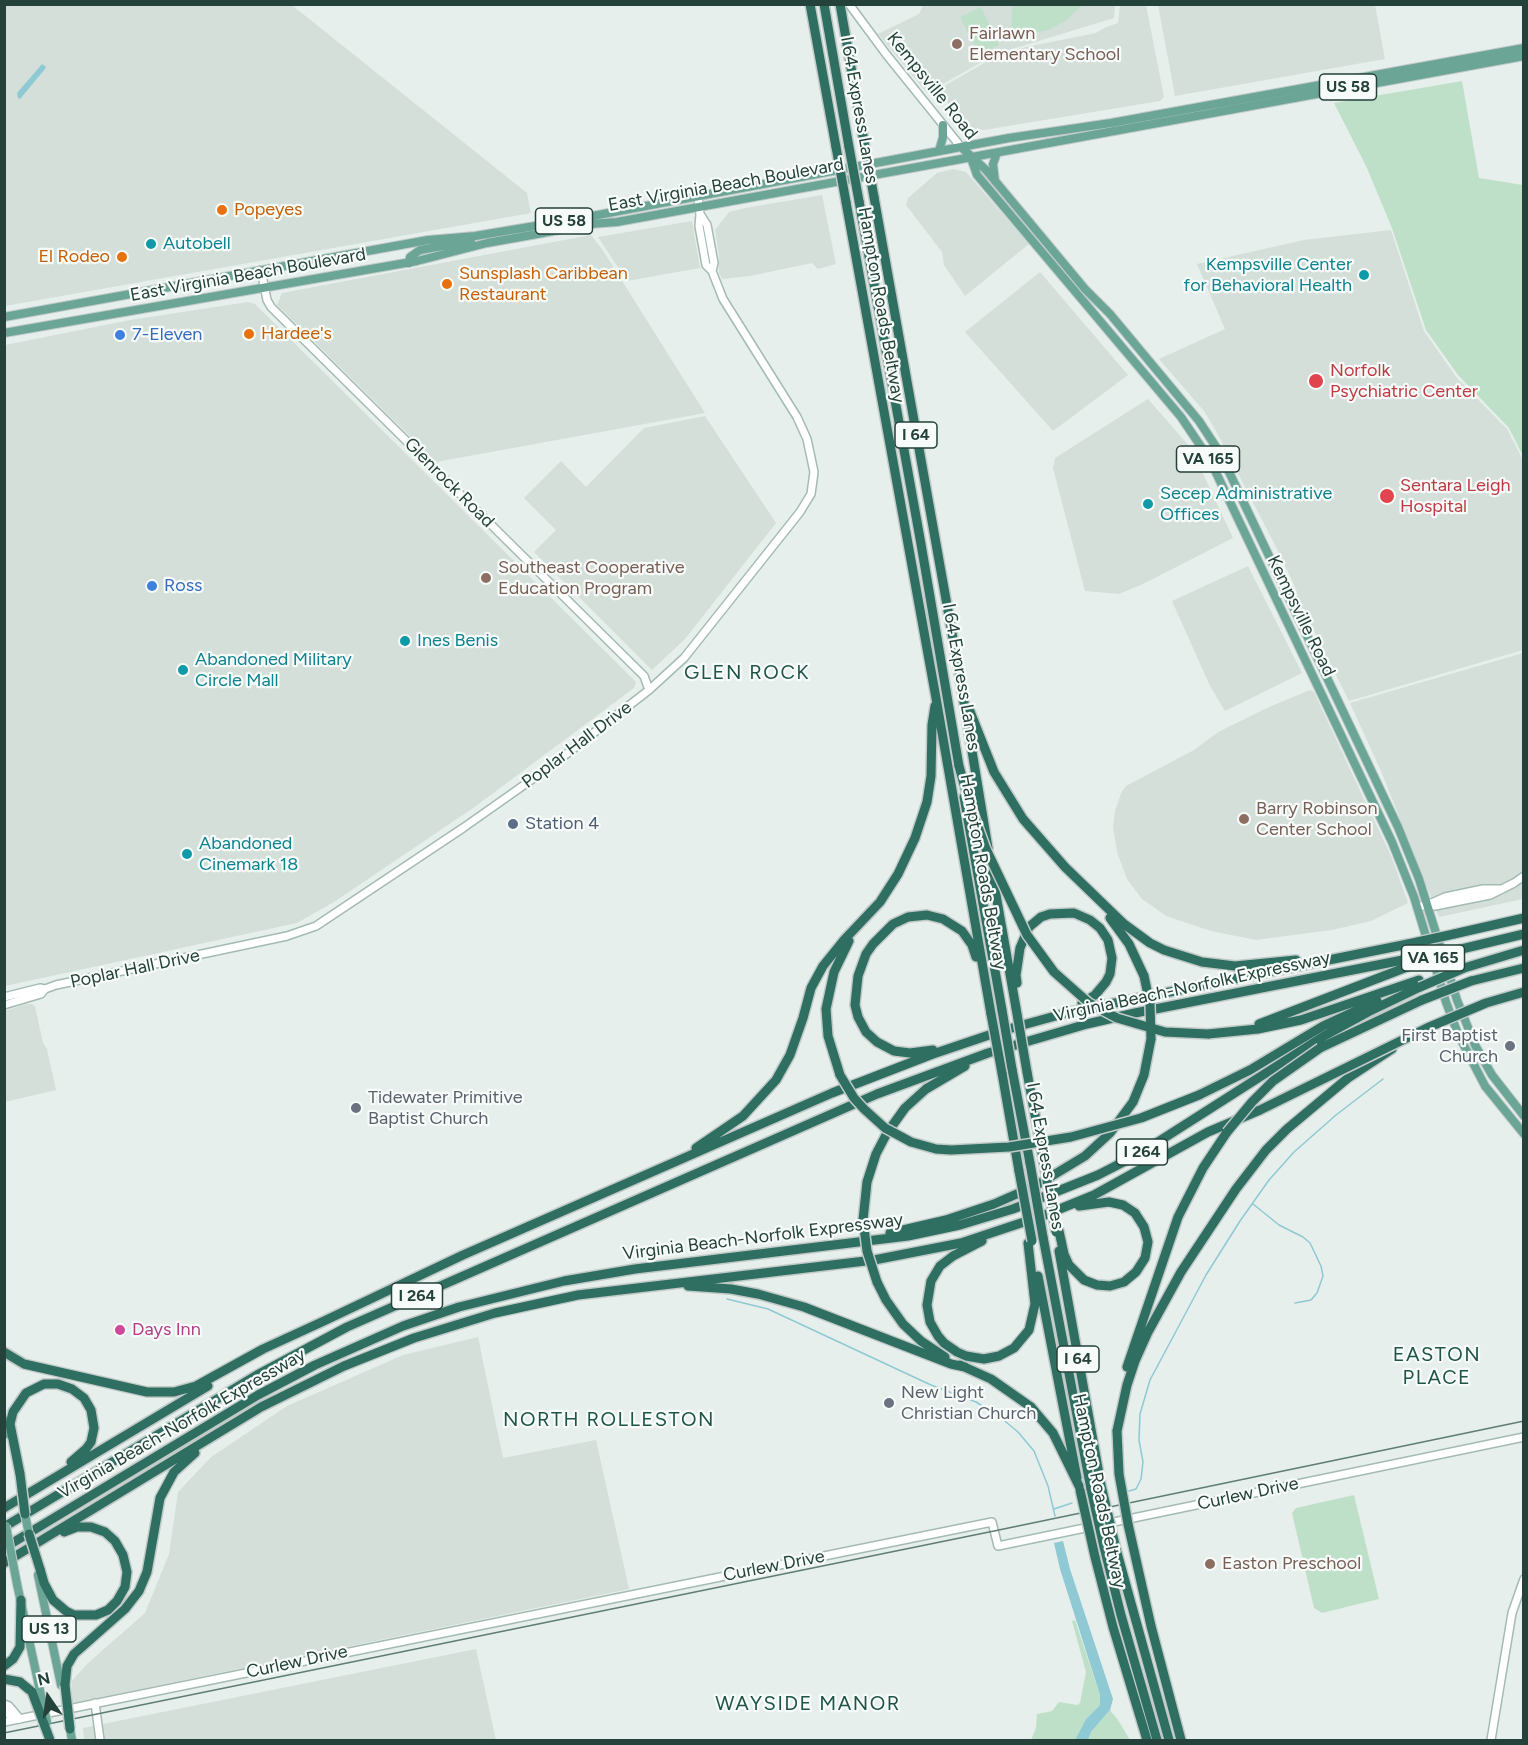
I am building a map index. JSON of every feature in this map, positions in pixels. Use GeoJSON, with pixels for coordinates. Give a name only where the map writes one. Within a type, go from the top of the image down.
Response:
{"type":"FeatureCollection","features":[{"type":"Feature","properties":{"kind":"highway","name":"Hampton Roads Beltway"},"geometry":{"type":"LineString","coordinates":[[810,4],[936,698],[1030,1242],[1095,1557],[1113,1627],[1147,1740]]}},
{"type":"Feature","properties":{"kind":"highway","name":"Hampton Roads Beltway"},"geometry":{"type":"LineString","coordinates":[[840,4],[1101,1485],[1116,1549],[1169,1740]]}},
{"type":"Feature","properties":{"kind":"highway","name":"I 64 Express Lanes"},"geometry":{"type":"LineString","coordinates":[[824,6],[1012,1069],[1091,1489],[1104,1547],[1157,1740]]}},
{"type":"Feature","properties":{"kind":"highway"},"geometry":{"type":"LineString","coordinates":[[959,672],[976,731],[1003,789],[1023,819],[1114,916],[1135,933],[1149,943],[1182,957],[1235,966],[1343,955]]}},
{"type":"Feature","properties":{"kind":"highway"},"geometry":{"type":"LineString","coordinates":[[658,1169],[731,1126],[766,1093],[790,1055],[818,975],[830,956],[880,902],[898,874],[909,855],[921,821],[931,776],[932,724],[936,698]]}},
{"type":"Feature","properties":{"kind":"highway"},"geometry":{"type":"LineString","coordinates":[[959,766],[986,849],[1027,935],[1053,972],[1089,1003],[1117,1018],[1159,1031],[1221,1034],[1301,1020],[1419,984]]}},
{"type":"Feature","properties":{"kind":"highway"},"geometry":{"type":"LineString","coordinates":[[835,1246],[971,1212],[1014,1195],[1066,1169],[1084,1156],[1110,1133],[1133,1101],[1144,1075],[1151,1038],[1150,1004],[1144,976],[1120,931],[1076,877]]}},
{"type":"Feature","properties":{"kind":"highway"},"geometry":{"type":"LineString","coordinates":[[1016,1006],[1017,960],[1029,927],[1050,914],[1066,912],[1080,915],[1095,924],[1108,940],[1112,958],[1110,974],[1101,989],[1089,999],[1046,1018]]}},
{"type":"Feature","properties":{"kind":"highway"},"geometry":{"type":"LineString","coordinates":[[979,1038],[910,1053],[901,1053],[886,1048],[870,1036],[858,1017],[855,1005],[858,976],[867,954],[885,931],[900,920],[927,915],[952,923],[968,937],[987,993]]}},
{"type":"Feature","properties":{"kind":"highway"},"geometry":{"type":"LineString","coordinates":[[4,1352],[24,1364],[147,1392],[160,1393],[184,1389],[207,1381],[263,1348],[463,1255],[865,1080],[979,1038],[1046,1018],[1132,998],[1408,944],[1524,918]]}},
{"type":"Feature","properties":{"kind":"highway"},"geometry":{"type":"LineString","coordinates":[[863,922],[839,960],[827,998],[828,1036],[840,1075],[859,1104],[885,1128],[911,1142],[936,1149],[951,1150],[1009,1147],[1071,1137],[1141,1118],[1199,1095],[1250,1070],[1323,1026],[1384,998],[1463,967],[1524,950]]}},
{"type":"Feature","properties":{"kind":"highway","name":"Virginia Beach-Norfolk Expressway"},"geometry":{"type":"LineString","coordinates":[[4,1527],[222,1395],[347,1327],[887,1090],[988,1053],[1135,1013],[1414,961],[1524,934]]}},
{"type":"Feature","properties":{"kind":"highway"},"geometry":{"type":"LineString","coordinates":[[1221,1034],[1263,1023],[1414,961]]}},
{"type":"Feature","properties":{"kind":"highway"},"geometry":{"type":"LineString","coordinates":[[1181,1740],[1151,1626],[1128,1524],[1119,1474],[1117,1431],[1123,1386],[1132,1349],[1174,1227],[1210,1156],[1252,1102],[1290,1068],[1320,1048],[1422,1000],[1471,981],[1524,968]]}},
{"type":"Feature","properties":{"kind":"highway","name":"Virginia Beach-Norfolk Expressway"},"geometry":{"type":"LineString","coordinates":[[4,1548],[267,1390],[334,1356],[403,1326],[459,1307],[564,1281],[634,1269],[908,1236],[984,1218],[1052,1194],[1098,1175],[1153,1145],[1324,1036],[1419,984]]}},
{"type":"Feature","properties":{"kind":"highway"},"geometry":{"type":"LineString","coordinates":[[4,1563],[288,1393],[344,1366],[434,1331],[557,1299],[883,1258],[961,1243],[1011,1228],[1103,1190],[1208,1132],[1260,1110],[1437,1023],[1486,1003],[1524,992]]}},
{"type":"Feature","properties":{"kind":"highway"},"geometry":{"type":"LineString","coordinates":[[1117,1431],[1127,1385],[1148,1332],[1187,1263],[1249,1171],[1287,1129],[1348,1078],[1370,1062],[1437,1023]]}},
{"type":"Feature","properties":{"kind":"highway"},"geometry":{"type":"LineString","coordinates":[[988,1053],[926,1089],[899,1116],[887,1132],[870,1169],[865,1194],[862,1220],[867,1251],[877,1282],[896,1315],[913,1334],[938,1354],[991,1379],[1012,1392],[1039,1414],[1053,1433],[1079,1488]]}},
{"type":"Feature","properties":{"kind":"highway"},"geometry":{"type":"LineString","coordinates":[[1045,1215],[1093,1203],[1109,1202],[1123,1205],[1135,1213],[1144,1227],[1148,1242],[1145,1258],[1136,1272],[1124,1282],[1110,1286],[1096,1285],[1084,1280],[1074,1272],[1064,1254],[1058,1232]]}},
{"type":"Feature","properties":{"kind":"highway"},"geometry":{"type":"LineString","coordinates":[[1011,1228],[953,1256],[935,1273],[927,1297],[928,1313],[938,1336],[949,1347],[966,1356],[992,1358],[1014,1348],[1025,1337],[1032,1323],[1035,1304],[1030,1242]]}},
{"type":"Feature","properties":{"kind":"highway"},"geometry":{"type":"LineString","coordinates":[[647,1286],[707,1287],[758,1294],[804,1307],[951,1364],[965,1367]]}},
{"type":"Feature","properties":{"kind":"highway"},"geometry":{"type":"LineString","coordinates":[[7,1507],[301,1332]]}},
{"type":"Feature","properties":{"kind":"highway"},"geometry":{"type":"LineString","coordinates":[[25,1514],[10,1424],[13,1412],[21,1398],[38,1386],[52,1383],[65,1386],[78,1393],[87,1402],[94,1419],[94,1428],[91,1442],[79,1457],[36,1489]]}},
{"type":"Feature","properties":{"kind":"highway"},"geometry":{"type":"LineString","coordinates":[[70,1729],[63,1685],[67,1666],[74,1654],[125,1609],[139,1591],[147,1572],[160,1498],[174,1472],[190,1455],[235,1423]]}},
{"type":"Feature","properties":{"kind":"highway"},"geometry":{"type":"LineString","coordinates":[[19,1554],[73,1528],[91,1527],[105,1533],[115,1541],[123,1555],[127,1572],[122,1593],[112,1606],[101,1613],[81,1616],[66,1611],[53,1600],[44,1583],[39,1570],[29,1534]]}},
{"type":"Feature","properties":{"kind":"highway"},"geometry":{"type":"LineString","coordinates":[[4,1666],[13,1659],[20,1647],[21,1600]]}},
{"type":"Feature","properties":{"kind":"highway"},"geometry":{"type":"LineString","coordinates":[[4,1679],[20,1682],[36,1691],[50,1740]]}},
{"type":"Feature","properties":{"kind":"main road","name":"East Virginia Beach Boulevard"},"geometry":{"type":"LineString","coordinates":[[4,317],[428,240],[486,235],[961,147],[1111,123],[1524,48]]}},
{"type":"Feature","properties":{"kind":"main road","name":"East Virginia Beach Boulevard"},"geometry":{"type":"LineString","coordinates":[[4,333],[409,263],[486,243],[700,210],[1524,56]]}},
{"type":"Feature","properties":{"kind":"main road"},"geometry":{"type":"LineString","coordinates":[[939,151],[943,137],[943,125]]}},
{"type":"Feature","properties":{"kind":"main road","name":"Kempsville Road"},"geometry":{"type":"LineString","coordinates":[[961,147],[986,170],[1085,289],[1130,338],[1199,421],[1211,439],[1237,487],[1392,812],[1427,905],[1456,1000],[1475,1045],[1492,1075],[1524,1116]]}},
{"type":"Feature","properties":{"kind":"main road"},"geometry":{"type":"LineString","coordinates":[[995,181],[993,164],[997,153]]}},
{"type":"Feature","properties":{"kind":"main road","name":"Kempsville Road"},"geometry":{"type":"LineString","coordinates":[[971,158],[977,175],[1181,417],[1203,449],[1388,833],[1417,907],[1446,1002],[1461,1039],[1485,1086],[1524,1134]]}},
{"type":"Feature","properties":{"kind":"main road"},"geometry":{"type":"LineString","coordinates":[[409,263],[410,256],[420,250],[474,241],[486,235]]}},
{"type":"Feature","properties":{"kind":"main road"},"geometry":{"type":"LineString","coordinates":[[4,1420],[18,1475]]}},
{"type":"Feature","properties":{"kind":"main road"},"geometry":{"type":"LineString","coordinates":[[25,1514],[29,1534]]}},
{"type":"Feature","properties":{"kind":"main road","name":"US 13"},"geometry":{"type":"LineString","coordinates":[[5,1520],[36,1691]]}},
{"type":"Feature","properties":{"kind":"main road","name":"US 13"},"geometry":{"type":"LineString","coordinates":[[39,1570],[63,1685]]}},
{"type":"Feature","properties":{"kind":"main road"},"geometry":{"type":"LineString","coordinates":[[70,1729],[72,1740]]}},
{"type":"Feature","properties":{"kind":"street","name":"Kempsville Road"},"geometry":{"type":"LineString","coordinates":[[849,4],[961,147]]}},
{"type":"Feature","properties":{"kind":"street","name":"Poplar Hall Drive"},"geometry":{"type":"LineString","coordinates":[[4,997],[287,936],[316,926],[533,778],[650,690],[684,658],[800,513],[811,494],[814,482],[812,455],[801,425],[723,299],[712,271],[705,262],[699,226],[698,196]]}},
{"type":"Feature","properties":{"kind":"street","name":"Glenrock Road"},"geometry":{"type":"LineString","coordinates":[[261,270],[263,287],[271,307],[644,676],[650,690]]}},
{"type":"Feature","properties":{"kind":"street"},"geometry":{"type":"LineString","coordinates":[[1417,907],[1455,903],[1490,895],[1524,876]]}},
{"type":"Feature","properties":{"kind":"street","name":"Poplar Hall Drive"},"geometry":{"type":"LineString","coordinates":[[4,1005],[41,994],[45,989]]}},
{"type":"Feature","properties":{"kind":"street","name":"Curlew Drive"},"geometry":{"type":"LineString","coordinates":[[4,1722],[992,1522],[998,1546],[1524,1437]]}},
{"type":"Feature","properties":{"kind":"street"},"geometry":{"type":"LineString","coordinates":[[1491,1740],[1512,1613],[1524,1579]]}},
{"type":"Feature","properties":{"kind":"street"},"geometry":{"type":"LineString","coordinates":[[95,1703],[100,1740]]}},
{"type":"Feature","properties":{"kind":"street"},"geometry":{"type":"LineString","coordinates":[[4,1706],[16,1720]]}},
{"type":"Feature","properties":{"kind":"shaded area"},"geometry":{"type":"Polygon","coordinates":[[[5,5],[294,5],[527,193],[531,213],[5,306],[5,5]]]}},
{"type":"Feature","properties":{"kind":"shaded area","name":"Fairlawn Elementary School"},"geometry":{"type":"Polygon","coordinates":[[[923,5],[1115,5],[1114,18],[996,54],[927,93],[878,34],[919,14],[923,5]]]}},
{"type":"Feature","properties":{"kind":"shaded area"},"geometry":{"type":"Polygon","coordinates":[[[1120,5],[1146,5],[1164,97],[1160,101],[984,130],[969,129],[937,90],[993,58],[1026,47],[1096,33],[1118,23],[1120,5]]]}},
{"type":"Feature","properties":{"kind":"shaded area"},"geometry":{"type":"Polygon","coordinates":[[[1158,5],[1375,5],[1385,59],[1175,96],[1158,5]]]}},
{"type":"Feature","properties":{"kind":"shaded area"},"geometry":{"type":"Polygon","coordinates":[[[953,169],[966,172],[1029,244],[965,296],[944,265],[942,252],[906,205],[908,198],[937,173],[953,169]]]}},
{"type":"Feature","properties":{"kind":"shaded area"},"geometry":{"type":"Polygon","coordinates":[[[822,195],[836,264],[818,269],[812,263],[750,276],[722,279],[719,273],[715,230],[729,212],[822,195]]]}},
{"type":"Feature","properties":{"kind":"shaded area"},"geometry":{"type":"Polygon","coordinates":[[[692,221],[700,268],[627,281],[598,237],[692,221]]]}},
{"type":"Feature","properties":{"kind":"shaded area","name":"Sentara Leigh Hospital"},"geometry":{"type":"Polygon","coordinates":[[[1391,230],[1424,331],[1457,378],[1507,429],[1523,460],[1523,650],[1349,701],[1299,601],[1296,589],[1275,545],[1216,431],[1204,411],[1159,359],[1225,329],[1197,264],[1304,240],[1391,230]]]}},
{"type":"Feature","properties":{"kind":"shaded area"},"geometry":{"type":"Polygon","coordinates":[[[591,235],[705,413],[436,462],[277,305],[282,293],[591,235]]]}},
{"type":"Feature","properties":{"kind":"shaded area"},"geometry":{"type":"Polygon","coordinates":[[[1040,272],[1128,375],[1053,431],[965,332],[1040,272]]]}},
{"type":"Feature","properties":{"kind":"shaded area"},"geometry":{"type":"Polygon","coordinates":[[[248,302],[255,304],[636,682],[634,688],[476,806],[334,902],[297,923],[5,986],[5,345],[130,320],[248,302]]]}},
{"type":"Feature","properties":{"kind":"shaded area"},"geometry":{"type":"Polygon","coordinates":[[[1148,399],[1191,448],[1233,538],[1119,594],[1085,591],[1053,468],[1055,458],[1148,399]]]}},
{"type":"Feature","properties":{"kind":"shaded area"},"geometry":{"type":"Polygon","coordinates":[[[705,416],[776,523],[685,639],[652,670],[534,552],[556,530],[524,498],[561,461],[586,487],[644,428],[705,416]]]}},
{"type":"Feature","properties":{"kind":"shaded area"},"geometry":{"type":"Polygon","coordinates":[[[1248,566],[1302,673],[1225,711],[1210,686],[1172,601],[1248,566]]]}},
{"type":"Feature","properties":{"kind":"shaded area"},"geometry":{"type":"Polygon","coordinates":[[[1523,653],[1523,899],[1439,917],[1381,771],[1350,703],[1523,653]]]}},
{"type":"Feature","properties":{"kind":"shaded area","name":"Barry Robinson Center School"},"geometry":{"type":"Polygon","coordinates":[[[1310,690],[1314,692],[1392,858],[1408,903],[1371,921],[1332,930],[1256,940],[1211,931],[1166,916],[1142,899],[1127,879],[1117,852],[1113,827],[1115,811],[1126,786],[1194,750],[1218,732],[1310,690]]]}},
{"type":"Feature","properties":{"kind":"shaded area"},"geometry":{"type":"Polygon","coordinates":[[[26,1004],[35,1006],[56,1090],[5,1102],[5,1011],[26,1004]]]}},
{"type":"Feature","properties":{"kind":"shaded area"},"geometry":{"type":"Polygon","coordinates":[[[478,1337],[503,1458],[596,1440],[629,1589],[72,1703],[72,1681],[87,1664],[145,1613],[169,1554],[178,1492],[211,1457],[287,1406],[403,1355],[478,1337]]]}},
{"type":"Feature","properties":{"kind":"shaded area"},"geometry":{"type":"Polygon","coordinates":[[[476,1649],[496,1740],[84,1740],[83,1728],[476,1649]]]}},
{"type":"Feature","properties":{"kind":"green space"},"geometry":{"type":"Polygon","coordinates":[[[1012,4],[1083,5],[1065,21],[1049,30],[1022,35],[1011,33],[1012,4]]]}},
{"type":"Feature","properties":{"kind":"green space"},"geometry":{"type":"Polygon","coordinates":[[[981,7],[999,45],[979,55],[960,17],[981,7]]]}},
{"type":"Feature","properties":{"kind":"green space"},"geometry":{"type":"Polygon","coordinates":[[[1462,81],[1479,178],[1523,185],[1523,456],[1509,428],[1458,375],[1426,330],[1392,228],[1366,166],[1334,103],[1462,81]]]}},
{"type":"Feature","properties":{"kind":"green space"},"geometry":{"type":"Polygon","coordinates":[[[1354,1495],[1379,1599],[1322,1613],[1314,1608],[1292,1513],[1296,1508],[1354,1495]]]}},
{"type":"Feature","properties":{"kind":"green space"},"geometry":{"type":"Polygon","coordinates":[[[1075,1620],[1100,1695],[1100,1705],[1086,1719],[1075,1740],[1031,1740],[1036,1728],[1037,1714],[1052,1711],[1059,1702],[1077,1705],[1080,1703],[1086,1672],[1072,1621],[1075,1620]]]}},
{"type":"Feature","properties":{"kind":"green space"},"geometry":{"type":"Polygon","coordinates":[[[1110,1710],[1130,1740],[1088,1740],[1091,1732],[1110,1710]]]}},
{"type":"Feature","properties":{"kind":"water"},"geometry":{"type":"Polygon","coordinates":[[[42,64],[46,67],[45,69],[20,99],[18,98],[17,93],[42,64]]]}},
{"type":"Feature","properties":{"kind":"water"},"geometry":{"type":"Polygon","coordinates":[[[1063,1541],[1113,1699],[1110,1710],[1091,1732],[1088,1740],[1075,1740],[1086,1719],[1100,1705],[1100,1695],[1060,1569],[1054,1543],[1063,1541]]]}},
{"type":"Feature","properties":{"kind":"waterway"},"geometry":{"type":"LineString","coordinates":[[1129,1491],[1136,1489],[1141,1479],[1143,1462],[1139,1440],[1140,1414],[1150,1380],[1206,1275],[1269,1180],[1294,1152],[1336,1115],[1383,1079]]}},
{"type":"Feature","properties":{"kind":"waterway"},"geometry":{"type":"LineString","coordinates":[[1253,1204],[1279,1225],[1310,1243],[1321,1266],[1323,1276],[1317,1293],[1311,1300],[1295,1303]]}},
{"type":"Feature","properties":{"kind":"waterway"},"geometry":{"type":"LineString","coordinates":[[727,1299],[768,1309],[931,1385],[976,1402],[1000,1417],[1018,1432],[1034,1451],[1048,1486],[1055,1516]]}},
{"type":"Feature","properties":{"kind":"waterway"},"geometry":{"type":"LineString","coordinates":[[1054,1509],[1072,1503]]}},
{"type":"Feature","properties":{"kind":"tram line"},"geometry":{"type":"LineString","coordinates":[[4,1733],[1524,1421]]}},
{"type":"Feature","properties":{"kind":"place","name":"Fairlawn Elementary School"},"geometry":{"type":"Point","coordinates":[957,44]}},
{"type":"Feature","properties":{"kind":"place","name":"Popeyes"},"geometry":{"type":"Point","coordinates":[222,210]}},
{"type":"Feature","properties":{"kind":"place","name":"Autobell"},"geometry":{"type":"Point","coordinates":[151,244]}},
{"type":"Feature","properties":{"kind":"place","name":"El Rodeo"},"geometry":{"type":"Point","coordinates":[122,257]}},
{"type":"Feature","properties":{"kind":"place","name":"Kempsville Center for Behavioral Health"},"geometry":{"type":"Point","coordinates":[1364,275]}},
{"type":"Feature","properties":{"kind":"place","name":"Sunsplash Caribbean Restaurant"},"geometry":{"type":"Point","coordinates":[447,284]}},
{"type":"Feature","properties":{"kind":"place","name":"Hardee's"},"geometry":{"type":"Point","coordinates":[249,334]}},
{"type":"Feature","properties":{"kind":"place","name":"7-Eleven"},"geometry":{"type":"Point","coordinates":[120,335]}},
{"type":"Feature","properties":{"kind":"place","name":"Norfolk Psychiatric Center"},"geometry":{"type":"Point","coordinates":[1316,381]}},
{"type":"Feature","properties":{"kind":"place","name":"Sentara Leigh Hospital"},"geometry":{"type":"Point","coordinates":[1387,496]}},
{"type":"Feature","properties":{"kind":"place","name":"Secep Administrative Offices"},"geometry":{"type":"Point","coordinates":[1148,504]}},
{"type":"Feature","properties":{"kind":"place","name":"Southeast Cooperative Education Program"},"geometry":{"type":"Point","coordinates":[486,578]}},
{"type":"Feature","properties":{"kind":"place","name":"Ross"},"geometry":{"type":"Point","coordinates":[152,586]}},
{"type":"Feature","properties":{"kind":"place","name":"Ines Benis"},"geometry":{"type":"Point","coordinates":[405,641]}},
{"type":"Feature","properties":{"kind":"place","name":"Abandoned Military Circle Mall"},"geometry":{"type":"Point","coordinates":[183,670]}},
{"type":"Feature","properties":{"kind":"place","name":"Barry Robinson Center School"},"geometry":{"type":"Point","coordinates":[1244,819]}},
{"type":"Feature","properties":{"kind":"place","name":"Station 4"},"geometry":{"type":"Point","coordinates":[513,824]}},
{"type":"Feature","properties":{"kind":"place","name":"Abandoned Cinemark 18"},"geometry":{"type":"Point","coordinates":[187,854]}},
{"type":"Feature","properties":{"kind":"place","name":"First Baptist Church"},"geometry":{"type":"Point","coordinates":[1510,1046]}},
{"type":"Feature","properties":{"kind":"place","name":"Tidewater Primitive Baptist Church"},"geometry":{"type":"Point","coordinates":[356,1108]}},
{"type":"Feature","properties":{"kind":"place","name":"Days Inn"},"geometry":{"type":"Point","coordinates":[120,1330]}},
{"type":"Feature","properties":{"kind":"place","name":"New Light Christian Church"},"geometry":{"type":"Point","coordinates":[889,1403]}},
{"type":"Feature","properties":{"kind":"place","name":"Easton Preschool"},"geometry":{"type":"Point","coordinates":[1210,1564]}},
{"type":"Feature","properties":{"kind":"district","name":"GLEN ROCK"},"geometry":{"type":"Point","coordinates":[747,673]}},
{"type":"Feature","properties":{"kind":"district","name":"EASTON PLACE"},"geometry":{"type":"Point","coordinates":[1437,1366]}},
{"type":"Feature","properties":{"kind":"district","name":"NORTH ROLLESTON"},"geometry":{"type":"Point","coordinates":[609,1420]}},
{"type":"Feature","properties":{"kind":"district","name":"WAYSIDE MANOR"},"geometry":{"type":"Point","coordinates":[808,1704]}}]}
